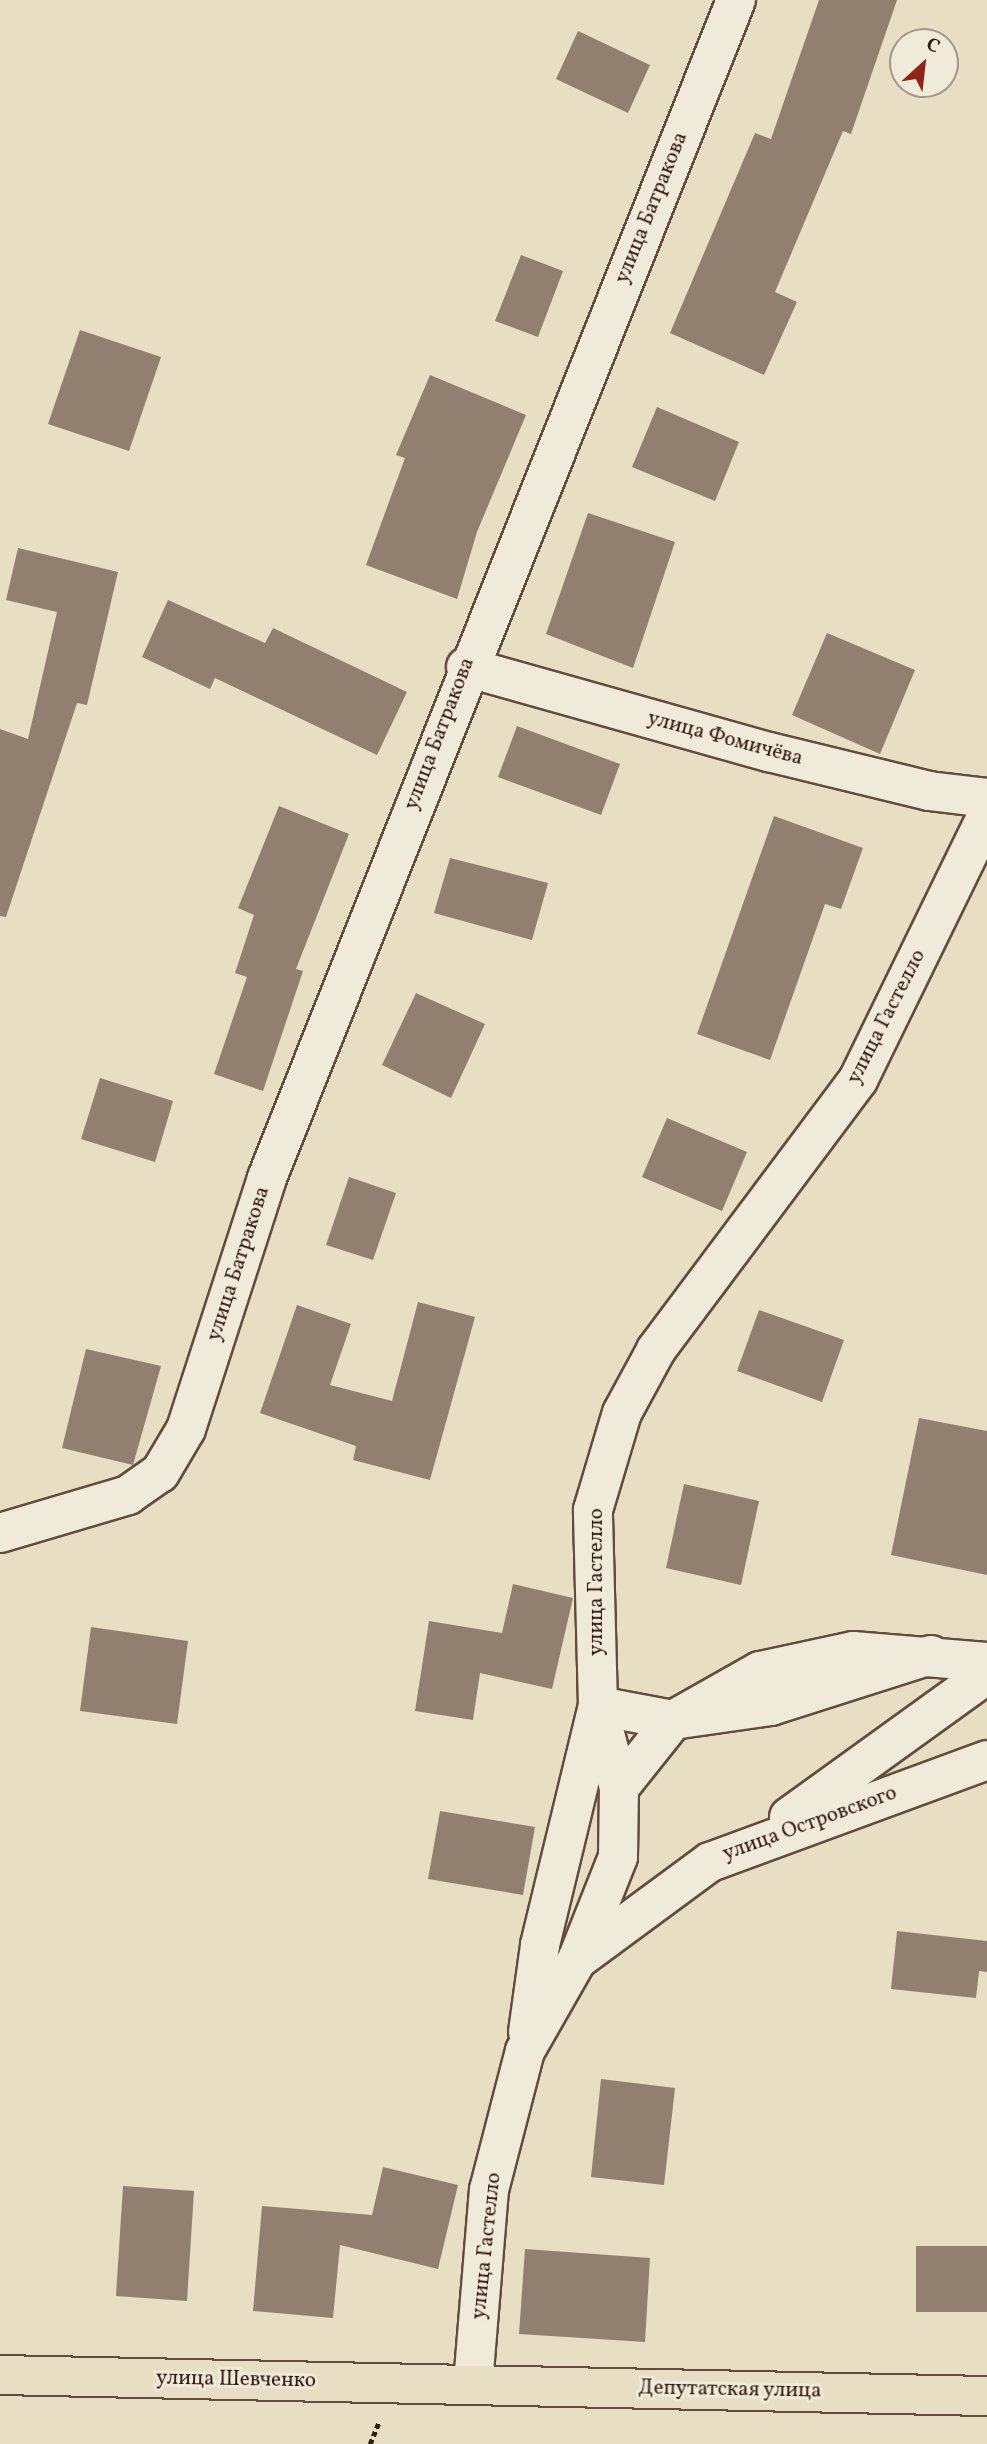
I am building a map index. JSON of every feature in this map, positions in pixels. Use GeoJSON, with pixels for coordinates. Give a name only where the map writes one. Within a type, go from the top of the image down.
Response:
{"type":"FeatureCollection","features":[{"type":"Feature","properties":{"kind":"main road","name":"улица Шевченко"},"geometry":{"type":"LineString","coordinates":[[0,2375],[473,2385]]}},
{"type":"Feature","properties":{"kind":"main road","name":"Депутатская улица"},"geometry":{"type":"LineString","coordinates":[[473,2385],[987,2396]]}},
{"type":"Feature","properties":{"kind":"street","name":"улица Батракова"},"geometry":{"type":"LineString","coordinates":[[0,1533],[128,1495],[160,1474],[186,1429],[267,1178],[466,667],[736,0]]}},
{"type":"Feature","properties":{"kind":"street","name":"улица Фомичёва"},"geometry":{"type":"LineString","coordinates":[[466,667],[769,752],[929,791],[987,798]]}},
{"type":"Feature","properties":{"kind":"street","name":"улица Гастелло"},"geometry":{"type":"LineString","coordinates":[[473,2385],[489,2190],[525,2051],[577,1960],[618,1857],[619,1788],[598,1706],[593,1510],[622,1413],[656,1350],[858,1080],[987,816]]}},
{"type":"Feature","properties":{"kind":"street"},"geometry":{"type":"LineString","coordinates":[[525,2051],[540,1945],[598,1706],[673,1720],[771,1706],[931,1655],[987,1662]]}},
{"type":"Feature","properties":{"kind":"street"},"geometry":{"type":"LineString","coordinates":[[753,1843],[987,1674]]}},
{"type":"Feature","properties":{"kind":"street"},"geometry":{"type":"LineString","coordinates":[[619,1788],[673,1720]]}},
{"type":"Feature","properties":{"kind":"street","name":"улица Островского"},"geometry":{"type":"LineString","coordinates":[[577,1960],[710,1862],[753,1843],[987,1760]]}},
{"type":"Feature","properties":{"kind":"building"},"geometry":{"type":"Polygon","coordinates":[[[819,0],[897,0],[851,134],[843,131],[775,292],[797,302],[764,375],[670,333],[755,133],[771,139],[819,0]]]}},
{"type":"Feature","properties":{"kind":"building"},"geometry":{"type":"Polygon","coordinates":[[[578,31],[650,65],[628,113],[556,79],[578,31]]]}},
{"type":"Feature","properties":{"kind":"building"},"geometry":{"type":"Polygon","coordinates":[[[521,255],[563,271],[538,337],[495,321],[521,255]]]}},
{"type":"Feature","properties":{"kind":"building"},"geometry":{"type":"Polygon","coordinates":[[[80,330],[161,357],[129,451],[48,424],[80,330]]]}},
{"type":"Feature","properties":{"kind":"building"},"geometry":{"type":"Polygon","coordinates":[[[430,375],[526,415],[477,532],[457,599],[366,565],[405,458],[396,455],[430,375]]]}},
{"type":"Feature","properties":{"kind":"building"},"geometry":{"type":"Polygon","coordinates":[[[657,407],[739,442],[715,501],[632,467],[657,407]]]}},
{"type":"Feature","properties":{"kind":"building"},"geometry":{"type":"Polygon","coordinates":[[[588,513],[675,542],[633,668],[546,634],[588,513]]]}},
{"type":"Feature","properties":{"kind":"building"},"geometry":{"type":"Polygon","coordinates":[[[18,548],[118,572],[87,705],[77,703],[6,917],[0,916],[0,729],[28,739],[57,612],[6,600],[18,548]]]}},
{"type":"Feature","properties":{"kind":"building"},"geometry":{"type":"Polygon","coordinates":[[[168,600],[265,643],[273,628],[407,692],[377,755],[215,678],[210,689],[142,657],[168,600]]]}},
{"type":"Feature","properties":{"kind":"building"},"geometry":{"type":"Polygon","coordinates":[[[827,633],[915,670],[880,754],[792,715],[827,633]]]}},
{"type":"Feature","properties":{"kind":"building"},"geometry":{"type":"Polygon","coordinates":[[[517,726],[620,764],[601,815],[498,777],[517,726]]]}},
{"type":"Feature","properties":{"kind":"building"},"geometry":{"type":"Polygon","coordinates":[[[279,806],[349,834],[296,969],[303,971],[263,1091],[214,1074],[247,977],[235,973],[254,915],[238,908],[279,806]]]}},
{"type":"Feature","properties":{"kind":"building"},"geometry":{"type":"Polygon","coordinates":[[[774,816],[863,848],[841,909],[825,904],[770,1060],[697,1034],[774,816]]]}},
{"type":"Feature","properties":{"kind":"building"},"geometry":{"type":"Polygon","coordinates":[[[450,858],[548,883],[532,940],[434,913],[450,858]]]}},
{"type":"Feature","properties":{"kind":"building"},"geometry":{"type":"Polygon","coordinates":[[[416,993],[485,1024],[451,1098],[382,1065],[416,993]]]}},
{"type":"Feature","properties":{"kind":"building"},"geometry":{"type":"Polygon","coordinates":[[[100,1078],[173,1101],[155,1162],[81,1139],[100,1078]]]}},
{"type":"Feature","properties":{"kind":"building"},"geometry":{"type":"Polygon","coordinates":[[[667,1118],[747,1152],[722,1211],[642,1177],[667,1118]]]}},
{"type":"Feature","properties":{"kind":"building"},"geometry":{"type":"Polygon","coordinates":[[[349,1177],[396,1193],[373,1260],[326,1245],[349,1177]]]}},
{"type":"Feature","properties":{"kind":"building"},"geometry":{"type":"Polygon","coordinates":[[[418,1302],[475,1317],[430,1480],[353,1460],[356,1446],[260,1413],[297,1305],[351,1324],[330,1385],[392,1401],[418,1302]]]}},
{"type":"Feature","properties":{"kind":"building"},"geometry":{"type":"Polygon","coordinates":[[[759,1310],[844,1340],[822,1402],[737,1371],[759,1310]]]}},
{"type":"Feature","properties":{"kind":"building"},"geometry":{"type":"Polygon","coordinates":[[[86,1349],[161,1366],[133,1465],[62,1448],[86,1349]]]}},
{"type":"Feature","properties":{"kind":"building"},"geometry":{"type":"Polygon","coordinates":[[[919,1418],[987,1431],[987,1575],[891,1555],[919,1418]]]}},
{"type":"Feature","properties":{"kind":"building"},"geometry":{"type":"Polygon","coordinates":[[[684,1484],[759,1501],[741,1585],[666,1568],[684,1484]]]}},
{"type":"Feature","properties":{"kind":"building"},"geometry":{"type":"Polygon","coordinates":[[[513,1584],[573,1598],[552,1689],[480,1673],[473,1720],[415,1711],[429,1621],[502,1633],[513,1584]]]}},
{"type":"Feature","properties":{"kind":"building"},"geometry":{"type":"Polygon","coordinates":[[[91,1627],[188,1641],[177,1724],[80,1711],[91,1627]]]}},
{"type":"Feature","properties":{"kind":"building"},"geometry":{"type":"Polygon","coordinates":[[[440,1811],[535,1827],[523,1895],[428,1879],[440,1811]]]}},
{"type":"Feature","properties":{"kind":"building"},"geometry":{"type":"Polygon","coordinates":[[[897,1931],[987,1941],[987,1972],[979,1971],[976,1998],[891,1989],[897,1931]]]}},
{"type":"Feature","properties":{"kind":"building"},"geometry":{"type":"Polygon","coordinates":[[[601,2079],[675,2088],[664,2185],[591,2177],[601,2079]]]}},
{"type":"Feature","properties":{"kind":"building"},"geometry":{"type":"Polygon","coordinates":[[[383,2167],[458,2185],[438,2269],[340,2245],[333,2318],[253,2311],[262,2206],[372,2215],[383,2167]]]}},
{"type":"Feature","properties":{"kind":"building"},"geometry":{"type":"Polygon","coordinates":[[[123,2186],[194,2191],[187,2301],[116,2296],[123,2186]]]}},
{"type":"Feature","properties":{"kind":"building"},"geometry":{"type":"Polygon","coordinates":[[[916,2246],[987,2246],[987,2312],[916,2312],[916,2246]]]}},
{"type":"Feature","properties":{"kind":"building"},"geometry":{"type":"Polygon","coordinates":[[[525,2249],[650,2258],[645,2342],[519,2334],[525,2249]]]}}]}
